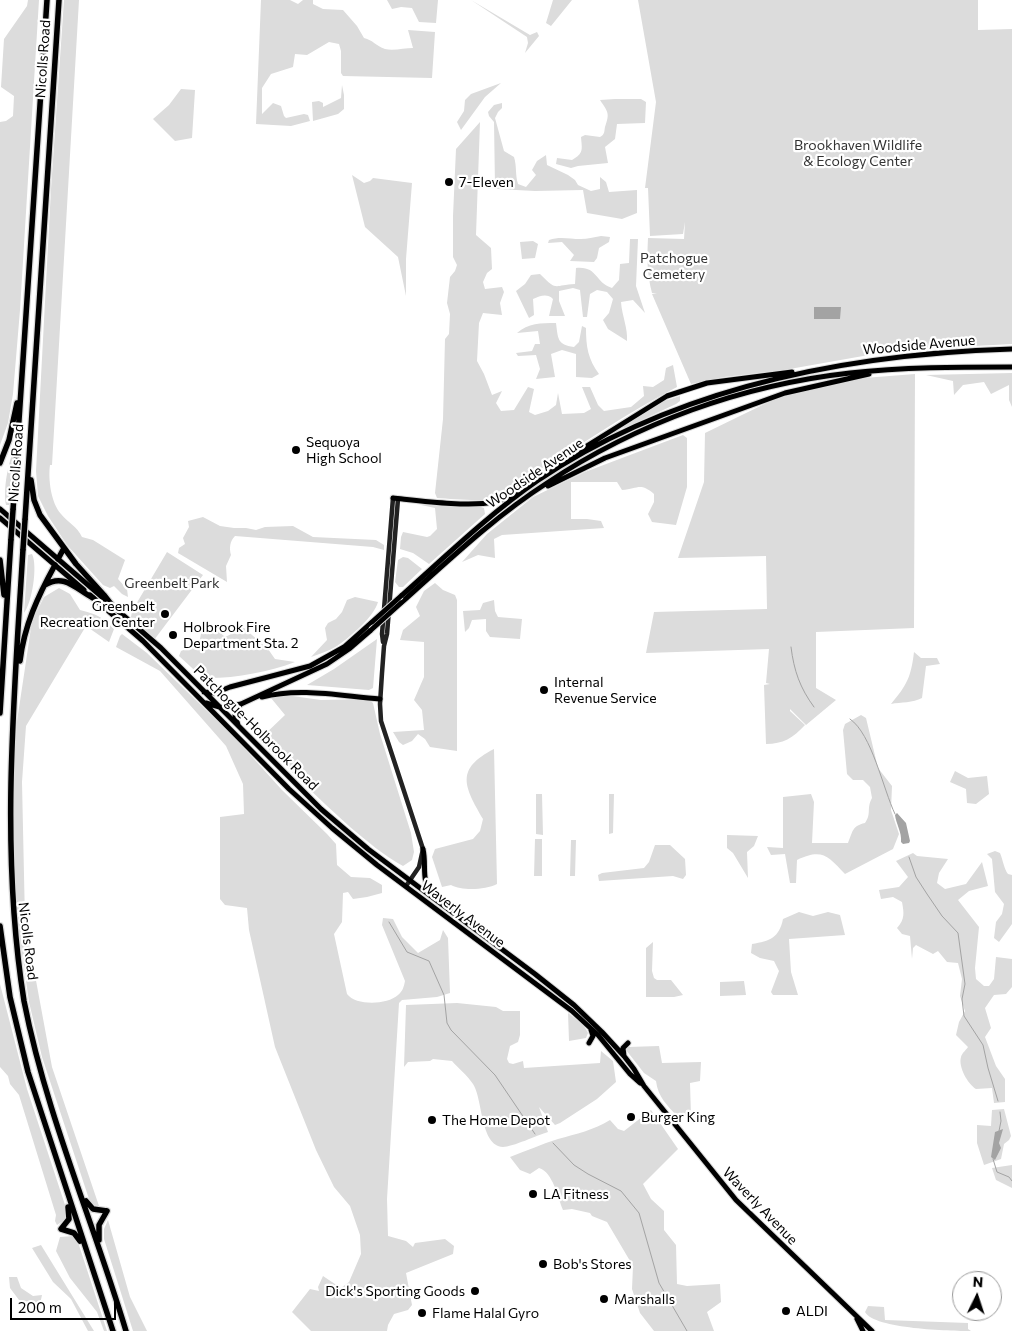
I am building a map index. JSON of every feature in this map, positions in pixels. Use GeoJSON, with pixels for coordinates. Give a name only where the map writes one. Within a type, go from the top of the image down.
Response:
{"type":"FeatureCollection","features":[{"type":"Feature","properties":{"kind":"highway","name":"Nicolls Road"},"geometry":{"type":"LineString","coordinates":[[0,713],[46,0]]}},
{"type":"Feature","properties":{"kind":"highway","name":"Nicolls Road"},"geometry":{"type":"LineString","coordinates":[[59,0],[13,712],[7,836],[10,897],[24,1000],[38,1060],[50,1103],[126,1331]]}},
{"type":"Feature","properties":{"kind":"highway"},"geometry":{"type":"LineString","coordinates":[[0,463],[13,422],[23,367]]}},
{"type":"Feature","properties":{"kind":"highway"},"geometry":{"type":"LineString","coordinates":[[30,440],[32,489],[35,505],[86,577],[111,604]]}},
{"type":"Feature","properties":{"kind":"highway"},"geometry":{"type":"LineString","coordinates":[[13,712],[24,637],[33,608],[64,548]]}},
{"type":"Feature","properties":{"kind":"highway"},"geometry":{"type":"LineString","coordinates":[[0,560],[6,629]]}},
{"type":"Feature","properties":{"kind":"highway"},"geometry":{"type":"LineString","coordinates":[[44,585],[54,581],[65,580],[93,598]]}},
{"type":"Feature","properties":{"kind":"highway","name":"Nicolls Road"},"geometry":{"type":"LineString","coordinates":[[0,926],[9,988],[21,1048],[40,1114],[113,1331]]}},
{"type":"Feature","properties":{"kind":"highway"},"geometry":{"type":"LineString","coordinates":[[77,1182],[89,1206],[96,1210],[107,1211],[98,1227],[101,1254]]}},
{"type":"Feature","properties":{"kind":"highway"},"geometry":{"type":"LineString","coordinates":[[66,1190],[69,1215],[68,1221],[61,1229],[76,1234],[87,1252]]}},
{"type":"Feature","properties":{"kind":"main road","name":"Woodside Avenue"},"geometry":{"type":"LineString","coordinates":[[434,570],[484,521],[531,486],[598,445],[645,423],[763,382],[813,370],[916,354],[1012,350]]}},
{"type":"Feature","properties":{"kind":"main road","name":"Woodside Avenue"},"geometry":{"type":"LineString","coordinates":[[702,404],[799,380],[850,373],[902,368],[1012,367]]}},
{"type":"Feature","properties":{"kind":"main road"},"geometry":{"type":"LineString","coordinates":[[530,494],[605,458],[785,393],[902,368]]}},
{"type":"Feature","properties":{"kind":"main road"},"geometry":{"type":"LineString","coordinates":[[547,475],[561,462],[667,396],[707,383],[813,370]]}},
{"type":"Feature","properties":{"kind":"main road","name":"Woodside Avenue"},"geometry":{"type":"LineString","coordinates":[[204,692],[215,693],[234,686],[286,674],[310,666],[344,647],[401,596],[530,494],[596,453],[682,411]]}},
{"type":"Feature","properties":{"kind":"main road"},"geometry":{"type":"LineString","coordinates":[[442,904],[430,892],[425,882],[426,859],[383,727],[380,699],[384,646],[387,634],[396,498],[438,502],[492,502],[531,486]]}},
{"type":"Feature","properties":{"kind":"main road","name":"Patchogue-Holbrook Road"},"geometry":{"type":"LineString","coordinates":[[0,509],[93,598],[150,648],[318,816],[406,886]]}},
{"type":"Feature","properties":{"kind":"main road","name":"Patchogue-Holbrook Road"},"geometry":{"type":"LineString","coordinates":[[0,518],[111,604],[161,648],[321,809],[350,835],[410,880]]}},
{"type":"Feature","properties":{"kind":"main road","name":"Woodside Avenue"},"geometry":{"type":"LineString","coordinates":[[220,708],[230,708],[241,704],[349,650],[401,603],[428,575]]}},
{"type":"Feature","properties":{"kind":"main road"},"geometry":{"type":"LineString","coordinates":[[249,700],[274,694],[294,692],[380,699]]}},
{"type":"Feature","properties":{"kind":"main road"},"geometry":{"type":"LineString","coordinates":[[203,702],[220,708]]}},
{"type":"Feature","properties":{"kind":"main road"},"geometry":{"type":"LineString","coordinates":[[239,728],[235,715],[241,704]]}},
{"type":"Feature","properties":{"kind":"main road","name":"Waverly Avenue"},"geometry":{"type":"LineString","coordinates":[[423,849],[420,864],[406,886],[551,994],[590,1027],[630,1074],[644,1086]]}},
{"type":"Feature","properties":{"kind":"main road","name":"Waverly Avenue"},"geometry":{"type":"LineString","coordinates":[[410,880],[564,996],[602,1032],[624,1056],[644,1086],[736,1200],[872,1331]]}},
{"type":"Feature","properties":{"kind":"main road"},"geometry":{"type":"LineString","coordinates":[[589,1043],[593,1035],[590,1027]]}},
{"type":"Feature","properties":{"kind":"main road"},"geometry":{"type":"LineString","coordinates":[[624,1056],[624,1048],[628,1043]]}},
{"type":"Feature","properties":{"kind":"main road"},"geometry":{"type":"LineString","coordinates":[[856,1316],[863,1331]]}},
{"type":"Feature","properties":{"kind":"green space"},"geometry":{"type":"Polygon","coordinates":[[[28,0],[39,0],[20,310],[13,394],[8,423],[0,445],[0,122],[6,121],[13,116],[14,96],[1,87],[4,39],[27,6],[28,0]]]}},
{"type":"Feature","properties":{"kind":"green space"},"geometry":{"type":"Polygon","coordinates":[[[64,0],[79,0],[52,465],[50,465],[49,471],[50,484],[58,509],[78,530],[82,537],[93,540],[125,560],[118,579],[127,589],[128,597],[114,586],[110,588],[103,585],[67,545],[48,516],[38,496],[36,471],[51,189],[64,0]]]}},
{"type":"Feature","properties":{"kind":"green space"},"geometry":{"type":"Polygon","coordinates":[[[261,0],[290,0],[298,4],[303,0],[313,0],[313,4],[323,9],[343,10],[357,26],[364,38],[385,49],[413,48],[408,30],[435,32],[432,78],[343,76],[341,73],[341,51],[339,44],[329,42],[307,55],[295,54],[293,67],[271,74],[262,88],[262,114],[273,103],[281,106],[286,118],[304,114],[308,115],[310,121],[291,126],[256,124],[261,0]]]}},
{"type":"Feature","properties":{"kind":"green space"},"geometry":{"type":"Polygon","coordinates":[[[387,0],[438,0],[436,23],[419,22],[412,8],[401,7],[392,9],[387,0]]]}},
{"type":"Feature","properties":{"kind":"green space"},"geometry":{"type":"Polygon","coordinates":[[[471,0],[530,35],[537,32],[539,36],[525,53],[528,43],[527,37],[471,0]]]}},
{"type":"Feature","properties":{"kind":"green space"},"geometry":{"type":"Polygon","coordinates":[[[553,0],[572,0],[551,26],[546,23],[553,0]]]}},
{"type":"Feature","properties":{"kind":"green space","name":"Brookhaven Wildlife & Ecology Center"},"geometry":{"type":"Polygon","coordinates":[[[638,0],[978,0],[978,30],[1012,29],[1012,344],[897,350],[784,370],[724,377],[691,384],[652,294],[657,293],[652,293],[649,279],[648,238],[684,239],[685,222],[683,234],[650,236],[648,188],[645,188],[656,102],[638,0]]]}},
{"type":"Feature","properties":{"kind":"green space"},"geometry":{"type":"Polygon","coordinates":[[[501,83],[485,97],[461,130],[457,122],[464,111],[465,100],[471,94],[501,83]]]}},
{"type":"Feature","properties":{"kind":"green space"},"geometry":{"type":"Polygon","coordinates":[[[342,85],[344,109],[338,114],[313,121],[312,102],[319,101],[323,103],[323,107],[341,98],[342,85]]]}},
{"type":"Feature","properties":{"kind":"green space"},"geometry":{"type":"Polygon","coordinates":[[[181,89],[195,90],[192,138],[175,141],[153,119],[169,105],[181,89]]]}},
{"type":"Feature","properties":{"kind":"green space"},"geometry":{"type":"Polygon","coordinates":[[[641,99],[646,102],[645,123],[617,124],[615,139],[605,147],[608,163],[571,168],[556,164],[557,158],[572,160],[579,155],[582,148],[581,137],[585,135],[600,137],[603,135],[608,115],[600,100],[641,99]]]}},
{"type":"Feature","properties":{"kind":"green space"},"geometry":{"type":"Polygon","coordinates":[[[502,103],[502,108],[495,118],[504,151],[514,157],[518,184],[526,187],[536,175],[532,170],[537,161],[546,155],[547,165],[568,175],[578,185],[591,191],[600,189],[600,177],[606,182],[609,192],[637,190],[637,213],[622,219],[587,213],[583,190],[535,191],[497,189],[495,187],[494,122],[488,112],[494,105],[502,103]]]}},
{"type":"Feature","properties":{"kind":"green space"},"geometry":{"type":"Polygon","coordinates":[[[480,122],[476,235],[491,248],[492,269],[487,273],[483,282],[485,289],[502,287],[504,292],[500,303],[502,315],[483,313],[479,323],[477,361],[492,395],[502,391],[496,403],[501,411],[514,410],[528,387],[534,389],[529,412],[535,415],[548,411],[556,405],[558,393],[562,414],[584,413],[591,409],[582,387],[590,387],[598,405],[604,411],[631,407],[644,396],[643,386],[653,387],[664,380],[666,368],[673,365],[677,387],[606,428],[536,472],[503,496],[485,500],[437,498],[435,493],[443,419],[445,339],[449,334],[450,314],[447,303],[450,277],[457,265],[453,257],[456,149],[480,122]]]}},
{"type":"Feature","properties":{"kind":"green space"},"geometry":{"type":"Polygon","coordinates":[[[352,175],[364,183],[373,178],[412,183],[406,259],[406,296],[398,257],[365,227],[352,175]]]}},
{"type":"Feature","properties":{"kind":"green space"},"geometry":{"type":"Polygon","coordinates":[[[601,236],[610,237],[609,242],[599,248],[594,262],[570,261],[574,255],[562,242],[548,243],[549,240],[557,238],[583,239],[601,236]]]}},
{"type":"Feature","properties":{"kind":"green space"},"geometry":{"type":"Polygon","coordinates":[[[630,239],[638,239],[636,286],[645,313],[633,300],[621,302],[627,331],[627,341],[608,329],[603,320],[609,313],[613,299],[607,292],[597,290],[590,294],[587,317],[583,317],[580,290],[573,288],[559,291],[559,301],[565,316],[549,316],[553,299],[543,296],[533,299],[534,315],[529,318],[516,291],[525,284],[531,275],[540,274],[556,286],[575,284],[576,268],[583,268],[588,269],[602,282],[612,288],[619,280],[620,264],[629,263],[630,239]]]}},
{"type":"Feature","properties":{"kind":"green space"},"geometry":{"type":"Polygon","coordinates":[[[533,241],[538,244],[535,258],[522,259],[520,242],[533,241]]]}},
{"type":"Feature","properties":{"kind":"green space"},"geometry":{"type":"Polygon","coordinates":[[[556,323],[559,340],[564,345],[574,347],[579,342],[582,326],[586,328],[588,352],[599,374],[592,378],[576,377],[576,354],[562,350],[551,354],[555,377],[536,379],[540,369],[536,355],[518,356],[516,353],[532,351],[535,344],[540,344],[538,331],[517,333],[530,325],[556,323]]]}},
{"type":"Feature","properties":{"kind":"green space"},"geometry":{"type":"Polygon","coordinates":[[[1012,373],[1012,407],[1009,400],[1009,385],[991,394],[984,382],[963,385],[954,395],[953,381],[926,375],[1012,373]]]}},
{"type":"Feature","properties":{"kind":"green space"},"geometry":{"type":"Polygon","coordinates":[[[915,374],[914,628],[816,632],[816,688],[836,700],[806,725],[790,709],[805,725],[787,739],[778,743],[766,744],[764,685],[770,684],[766,683],[769,649],[646,653],[654,612],[767,609],[766,556],[678,558],[704,482],[705,433],[783,395],[864,378],[915,374]]]}},
{"type":"Feature","properties":{"kind":"green space"},"geometry":{"type":"Polygon","coordinates":[[[680,396],[680,401],[676,404],[625,428],[622,427],[661,402],[680,396]]]}},
{"type":"Feature","properties":{"kind":"green space"},"geometry":{"type":"Polygon","coordinates":[[[683,435],[687,438],[687,487],[676,525],[652,522],[648,514],[654,502],[654,494],[645,488],[639,487],[622,490],[617,482],[571,482],[571,519],[601,521],[604,528],[502,535],[494,539],[495,558],[478,555],[462,562],[487,534],[533,497],[585,472],[683,435]]]}},
{"type":"Feature","properties":{"kind":"green space"},"geometry":{"type":"Polygon","coordinates":[[[15,447],[9,505],[6,505],[7,476],[15,447]]]}},
{"type":"Feature","properties":{"kind":"green space"},"geometry":{"type":"Polygon","coordinates":[[[421,505],[474,505],[484,508],[485,514],[429,564],[413,553],[400,549],[403,532],[427,537],[437,529],[435,508],[421,505]]]}},
{"type":"Feature","properties":{"kind":"green space"},"geometry":{"type":"Polygon","coordinates":[[[203,517],[220,526],[234,528],[256,530],[265,527],[293,526],[313,537],[376,540],[384,545],[384,550],[373,547],[235,536],[231,542],[231,555],[226,566],[227,582],[178,553],[179,548],[185,544],[183,538],[189,527],[188,521],[203,517]]]}},
{"type":"Feature","properties":{"kind":"green space","name":"Greenbelt Park"},"geometry":{"type":"Polygon","coordinates":[[[167,552],[203,575],[154,640],[131,617],[132,611],[167,552]]]}},
{"type":"Feature","properties":{"kind":"green space"},"geometry":{"type":"Polygon","coordinates":[[[32,554],[34,560],[33,584],[24,613],[28,555],[32,554]]]}},
{"type":"Feature","properties":{"kind":"green space"},"geometry":{"type":"Polygon","coordinates":[[[403,557],[408,558],[422,569],[403,587],[399,587],[395,582],[398,560],[403,557]]]}},
{"type":"Feature","properties":{"kind":"green space"},"geometry":{"type":"Polygon","coordinates":[[[435,583],[443,590],[455,595],[457,600],[457,751],[430,747],[425,739],[418,734],[412,741],[403,745],[393,732],[424,730],[422,710],[414,700],[424,677],[424,642],[400,640],[403,630],[420,616],[416,607],[424,591],[435,583]]]}},
{"type":"Feature","properties":{"kind":"green space"},"geometry":{"type":"Polygon","coordinates":[[[59,588],[70,594],[80,610],[99,616],[114,629],[109,642],[86,626],[26,726],[22,782],[25,921],[52,1067],[99,1206],[91,1205],[42,1057],[29,1002],[15,903],[12,850],[17,721],[32,621],[44,597],[59,588]]]}},
{"type":"Feature","properties":{"kind":"green space"},"geometry":{"type":"Polygon","coordinates":[[[355,597],[378,602],[372,614],[361,626],[334,648],[311,657],[327,640],[325,628],[328,623],[336,619],[342,612],[347,600],[355,597]]]}},
{"type":"Feature","properties":{"kind":"green space"},"geometry":{"type":"Polygon","coordinates":[[[494,600],[495,611],[498,617],[522,619],[520,639],[490,637],[486,631],[486,619],[472,620],[465,632],[463,611],[480,610],[483,603],[494,600]]]}},
{"type":"Feature","properties":{"kind":"green space"},"geometry":{"type":"Polygon","coordinates":[[[203,623],[213,626],[225,637],[244,628],[268,649],[275,659],[295,662],[250,674],[203,678],[179,656],[181,651],[199,644],[203,623]]]}},
{"type":"Feature","properties":{"kind":"green space"},"geometry":{"type":"Polygon","coordinates":[[[122,634],[147,653],[236,739],[282,790],[327,834],[336,844],[337,865],[351,877],[370,878],[382,885],[382,893],[367,897],[353,899],[348,892],[343,893],[342,922],[334,934],[347,994],[351,998],[357,1001],[372,1003],[387,1001],[400,993],[403,988],[405,981],[382,925],[383,918],[393,919],[402,937],[418,953],[440,940],[443,930],[448,938],[450,993],[437,997],[402,1000],[399,1003],[387,1199],[388,1236],[406,1241],[413,1247],[415,1243],[445,1239],[454,1246],[453,1254],[406,1273],[412,1305],[408,1310],[394,1314],[387,1331],[311,1331],[292,1312],[310,1289],[319,1291],[318,1287],[323,1276],[341,1288],[349,1282],[361,1254],[360,1235],[350,1206],[334,1187],[316,1150],[275,1047],[249,930],[247,908],[225,905],[220,899],[220,817],[244,814],[243,784],[226,746],[160,671],[116,647],[122,634]]]}},
{"type":"Feature","properties":{"kind":"green space"},"geometry":{"type":"Polygon","coordinates":[[[377,639],[373,688],[369,690],[307,685],[334,669],[377,639]]]}},
{"type":"Feature","properties":{"kind":"green space"},"geometry":{"type":"Polygon","coordinates":[[[914,652],[921,658],[937,658],[940,664],[926,666],[922,698],[911,702],[891,704],[907,680],[914,652]]]}},
{"type":"Feature","properties":{"kind":"green space"},"geometry":{"type":"Polygon","coordinates":[[[285,695],[321,700],[368,699],[373,703],[380,734],[411,833],[414,852],[412,860],[403,866],[369,843],[327,806],[261,741],[262,737],[285,715],[271,698],[285,695]]]}},
{"type":"Feature","properties":{"kind":"green space"},"geometry":{"type":"Polygon","coordinates":[[[861,715],[866,718],[878,768],[892,786],[891,810],[899,834],[893,849],[845,874],[829,858],[819,854],[806,856],[797,860],[796,883],[790,883],[785,854],[771,855],[767,847],[783,848],[783,797],[811,794],[814,802],[812,843],[848,843],[855,827],[865,823],[867,820],[872,798],[870,787],[863,780],[853,780],[847,774],[843,730],[845,724],[861,715]]]}},
{"type":"Feature","properties":{"kind":"green space"},"geometry":{"type":"Polygon","coordinates":[[[494,749],[497,884],[486,888],[474,889],[451,885],[442,887],[432,857],[435,849],[473,839],[480,831],[483,819],[468,788],[468,771],[482,756],[494,749]]]}},
{"type":"Feature","properties":{"kind":"green space"},"geometry":{"type":"Polygon","coordinates":[[[955,771],[968,778],[987,776],[989,794],[976,804],[967,803],[966,789],[950,782],[955,771]]]}},
{"type":"Feature","properties":{"kind":"green space"},"geometry":{"type":"Polygon","coordinates":[[[536,794],[542,794],[543,835],[536,834],[536,794]]]}},
{"type":"Feature","properties":{"kind":"green space"},"geometry":{"type":"Polygon","coordinates":[[[609,794],[614,794],[613,833],[609,834],[609,794]]]}},
{"type":"Feature","properties":{"kind":"green space"},"geometry":{"type":"Polygon","coordinates":[[[727,835],[758,836],[754,846],[747,852],[748,878],[733,853],[727,848],[727,835]]]}},
{"type":"Feature","properties":{"kind":"green space"},"geometry":{"type":"Polygon","coordinates":[[[535,839],[542,839],[542,876],[534,876],[535,839]]]}},
{"type":"Feature","properties":{"kind":"green space"},"geometry":{"type":"Polygon","coordinates":[[[571,840],[576,840],[575,876],[570,876],[571,840]]]}},
{"type":"Feature","properties":{"kind":"green space"},"geometry":{"type":"Polygon","coordinates":[[[655,845],[670,845],[685,859],[686,875],[683,879],[673,876],[599,881],[598,875],[602,873],[644,868],[649,862],[655,845]]]}},
{"type":"Feature","properties":{"kind":"green space"},"geometry":{"type":"Polygon","coordinates":[[[995,851],[1000,853],[1008,874],[1012,875],[1012,924],[999,942],[994,938],[996,922],[1002,914],[1004,904],[995,892],[992,859],[987,854],[995,851]]]}},
{"type":"Feature","properties":{"kind":"green space"},"geometry":{"type":"Polygon","coordinates":[[[913,853],[917,856],[948,859],[939,873],[937,883],[945,889],[966,884],[982,862],[988,886],[969,891],[958,900],[979,927],[975,968],[976,979],[984,986],[989,986],[994,979],[996,957],[1012,959],[1012,987],[1006,994],[994,995],[985,1008],[991,1028],[985,1037],[996,1066],[1005,1079],[1005,1102],[994,1103],[992,1088],[976,1089],[962,1070],[961,1057],[968,1047],[956,1035],[959,1022],[965,1011],[960,996],[962,979],[958,963],[947,962],[938,951],[933,954],[916,945],[913,948],[912,959],[910,936],[902,934],[897,928],[903,916],[902,902],[893,897],[881,899],[879,890],[899,887],[908,877],[896,861],[913,853]]]}},
{"type":"Feature","properties":{"kind":"green space"},"geometry":{"type":"Polygon","coordinates":[[[799,912],[813,916],[828,912],[840,915],[845,935],[789,939],[791,972],[798,995],[773,995],[771,992],[779,971],[774,961],[760,958],[751,953],[752,944],[769,940],[779,930],[783,919],[799,912]]]}},
{"type":"Feature","properties":{"kind":"green space"},"geometry":{"type":"Polygon","coordinates":[[[653,942],[652,971],[654,978],[657,980],[671,980],[683,995],[674,997],[646,997],[646,948],[653,942]]]}},
{"type":"Feature","properties":{"kind":"green space"},"geometry":{"type":"Polygon","coordinates":[[[744,981],[746,995],[720,996],[720,982],[744,981]]]}},
{"type":"Feature","properties":{"kind":"green space"},"geometry":{"type":"Polygon","coordinates":[[[0,984],[27,1089],[66,1208],[66,1219],[57,1225],[55,1221],[56,1215],[19,1095],[10,1084],[8,1076],[0,1067],[0,984]]]}},
{"type":"Feature","properties":{"kind":"green space"},"geometry":{"type":"Polygon","coordinates":[[[457,1003],[496,1007],[503,1011],[520,1011],[520,1035],[518,1042],[510,1046],[507,1059],[509,1063],[513,1064],[523,1061],[524,1068],[600,1063],[601,1051],[613,1061],[616,1082],[597,1099],[555,1125],[539,1107],[548,1132],[503,1147],[496,1145],[486,1131],[473,1084],[452,1061],[433,1059],[430,1061],[408,1062],[404,1067],[406,1005],[457,1003]]]}},
{"type":"Feature","properties":{"kind":"green space"},"geometry":{"type":"Polygon","coordinates":[[[568,1013],[584,1027],[588,1033],[586,1038],[569,1041],[568,1013]]]}},
{"type":"Feature","properties":{"kind":"green space"},"geometry":{"type":"Polygon","coordinates":[[[659,1046],[662,1063],[701,1062],[700,1081],[690,1083],[691,1116],[677,1116],[661,1096],[656,1081],[644,1073],[626,1050],[628,1047],[659,1046]]]}},
{"type":"Feature","properties":{"kind":"green space"},"geometry":{"type":"Polygon","coordinates":[[[1004,1109],[1011,1136],[1004,1144],[1001,1159],[984,1165],[977,1143],[977,1125],[991,1126],[992,1110],[1004,1109]]]}},
{"type":"Feature","properties":{"kind":"green space"},"geometry":{"type":"Polygon","coordinates":[[[651,1110],[678,1149],[643,1184],[651,1199],[664,1211],[664,1230],[676,1245],[677,1284],[687,1286],[720,1284],[721,1302],[707,1312],[714,1331],[654,1331],[640,1313],[632,1289],[633,1266],[607,1222],[592,1216],[590,1213],[572,1209],[563,1210],[554,1186],[544,1170],[539,1168],[530,1174],[520,1170],[510,1157],[591,1129],[610,1120],[618,1129],[624,1131],[651,1110]]]}},
{"type":"Feature","properties":{"kind":"green space"},"geometry":{"type":"Polygon","coordinates":[[[1012,1165],[1012,1188],[996,1180],[992,1168],[1012,1165]]]}},
{"type":"Feature","properties":{"kind":"green space"},"geometry":{"type":"Polygon","coordinates":[[[108,1220],[130,1297],[147,1331],[133,1331],[104,1239],[104,1229],[108,1220]]]}},
{"type":"Feature","properties":{"kind":"green space"},"geometry":{"type":"Polygon","coordinates":[[[73,1236],[77,1239],[107,1331],[104,1331],[97,1312],[70,1278],[56,1251],[60,1237],[73,1236]]]}},
{"type":"Feature","properties":{"kind":"green space"},"geometry":{"type":"Polygon","coordinates":[[[41,1245],[94,1331],[88,1331],[71,1299],[53,1282],[32,1248],[41,1245]]]}},
{"type":"Feature","properties":{"kind":"green space"},"geometry":{"type":"Polygon","coordinates":[[[9,1277],[17,1277],[21,1288],[33,1296],[42,1295],[40,1304],[19,1300],[10,1288],[9,1277]]]}},
{"type":"Feature","properties":{"kind":"green space"},"geometry":{"type":"Polygon","coordinates":[[[868,1306],[884,1307],[885,1320],[968,1323],[968,1329],[971,1331],[914,1328],[883,1322],[871,1318],[865,1312],[868,1306]]]}},
{"type":"Feature","properties":{"kind":"shaded area"},"geometry":{"type":"Polygon","coordinates":[[[814,307],[841,307],[840,319],[814,319],[814,307]]]}},
{"type":"Feature","properties":{"kind":"shaded area"},"geometry":{"type":"Polygon","coordinates":[[[897,813],[906,823],[909,843],[903,844],[901,842],[901,835],[895,815],[897,813]]]}},
{"type":"Feature","properties":{"kind":"shaded area"},"geometry":{"type":"Polygon","coordinates":[[[1003,1129],[999,1143],[1001,1148],[995,1160],[991,1157],[995,1132],[1003,1129]]]}},
{"type":"Feature","properties":{"kind":"waterway"},"geometry":{"type":"LineString","coordinates":[[791,647],[798,679],[814,707]]}},
{"type":"Feature","properties":{"kind":"waterway"},"geometry":{"type":"LineString","coordinates":[[850,719],[858,726],[871,749],[895,814]]}},
{"type":"Feature","properties":{"kind":"waterway"},"geometry":{"type":"LineString","coordinates":[[909,857],[916,877],[942,916],[958,933],[965,984],[962,999],[964,1016],[983,1045],[998,1101]]}},
{"type":"Feature","properties":{"kind":"waterway"},"geometry":{"type":"LineString","coordinates":[[389,922],[407,952],[429,961],[444,995],[447,1023],[451,1030],[495,1075],[535,1134]]}},
{"type":"Feature","properties":{"kind":"waterway"},"geometry":{"type":"LineString","coordinates":[[999,1131],[1000,1112]]}},
{"type":"Feature","properties":{"kind":"waterway"},"geometry":{"type":"LineString","coordinates":[[553,1143],[574,1165],[621,1191],[639,1213],[659,1283],[687,1331]]}},
{"type":"Feature","properties":{"kind":"waterway"},"geometry":{"type":"LineString","coordinates":[[993,1159],[997,1172],[1009,1177],[1012,1181]]}},
{"type":"Feature","properties":{"kind":"place","name":"7-Eleven"},"geometry":{"type":"Point","coordinates":[449,182]}},
{"type":"Feature","properties":{"kind":"place","name":"Sequoya High School"},"geometry":{"type":"Point","coordinates":[296,450]}},
{"type":"Feature","properties":{"kind":"place","name":"Greenbelt Recreation Center"},"geometry":{"type":"Point","coordinates":[165,614]}},
{"type":"Feature","properties":{"kind":"place","name":"Holbrook Fire Department Sta. 2"},"geometry":{"type":"Point","coordinates":[173,635]}},
{"type":"Feature","properties":{"kind":"place","name":"Internal Revenue Service"},"geometry":{"type":"Point","coordinates":[544,690]}},
{"type":"Feature","properties":{"kind":"place","name":"Burger King"},"geometry":{"type":"Point","coordinates":[631,1117]}},
{"type":"Feature","properties":{"kind":"place","name":"The Home Depot"},"geometry":{"type":"Point","coordinates":[432,1120]}},
{"type":"Feature","properties":{"kind":"place","name":"LA Fitness"},"geometry":{"type":"Point","coordinates":[533,1194]}},
{"type":"Feature","properties":{"kind":"place","name":"Bob's Stores"},"geometry":{"type":"Point","coordinates":[543,1264]}},
{"type":"Feature","properties":{"kind":"place","name":"Dick's Sporting Goods"},"geometry":{"type":"Point","coordinates":[475,1291]}},
{"type":"Feature","properties":{"kind":"place","name":"Marshalls"},"geometry":{"type":"Point","coordinates":[604,1299]}},
{"type":"Feature","properties":{"kind":"place","name":"ALDI"},"geometry":{"type":"Point","coordinates":[786,1311]}},
{"type":"Feature","properties":{"kind":"place","name":"Flame Halal Gyro"},"geometry":{"type":"Point","coordinates":[422,1313]}},
{"type":"Feature","properties":{"kind":"park label","name":"Patchogue Cemetery"},"geometry":{"type":"Point","coordinates":[674,266]}}]}
